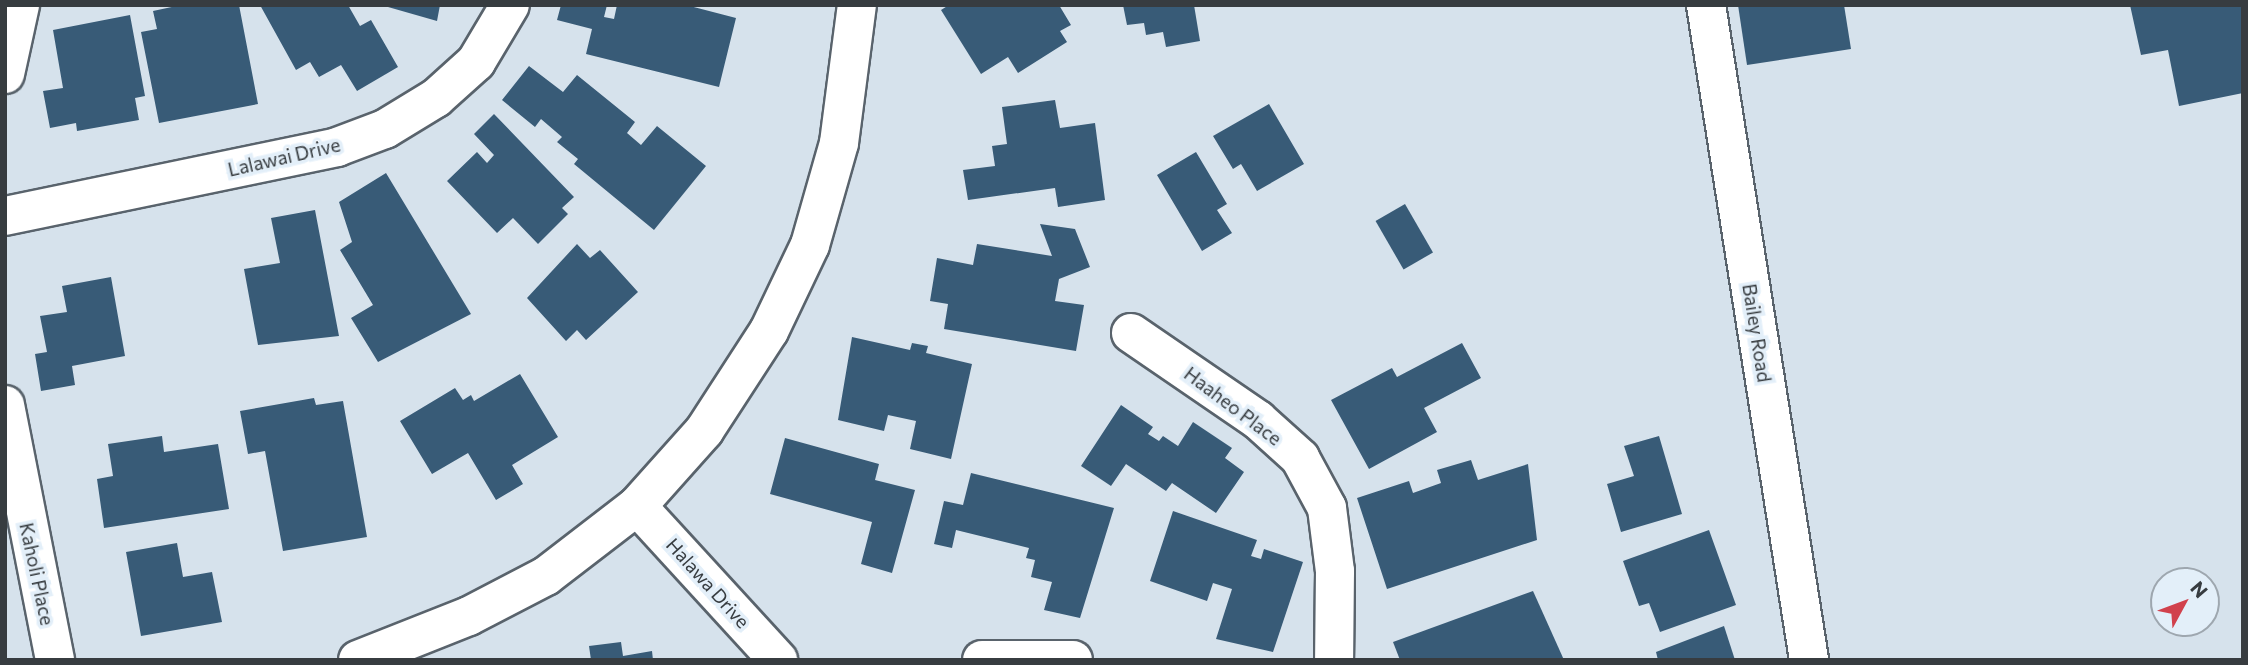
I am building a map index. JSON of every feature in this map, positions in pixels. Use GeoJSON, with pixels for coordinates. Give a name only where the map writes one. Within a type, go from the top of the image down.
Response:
{"type":"FeatureCollection","features":[{"type":"Feature","properties":{"kind":"street"},"geometry":{"type":"LineString","coordinates":[[5,74],[20,5]]}},
{"type":"Feature","properties":{"kind":"street","name":"Lalawai Drive"},"geometry":{"type":"LineString","coordinates":[[5,216],[337,147],[385,129],[436,98],[476,62],[510,5]]}},
{"type":"Feature","properties":{"kind":"street"},"geometry":{"type":"LineString","coordinates":[[358,660],[469,616],[546,576],[637,506],[704,432],[769,331],[810,244],[839,143],[858,5]]}},
{"type":"Feature","properties":{"kind":"street","name":"Bailey Road"},"geometry":{"type":"LineString","coordinates":[[1706,5],[1809,660]]}},
{"type":"Feature","properties":{"kind":"street","name":"Haaheo Place"},"geometry":{"type":"LineString","coordinates":[[1131,333],[1258,420],[1300,458],[1327,508],[1335,571],[1334,660]]}},
{"type":"Feature","properties":{"kind":"street","name":"Kaholi Place"},"geometry":{"type":"LineString","coordinates":[[5,405],[55,660]]}},
{"type":"Feature","properties":{"kind":"street","name":"Halawa Drive"},"geometry":{"type":"LineString","coordinates":[[637,506],[778,660]]}},
{"type":"Feature","properties":{"kind":"street"},"geometry":{"type":"LineString","coordinates":[[982,660],[1073,660]]}},
{"type":"Feature","properties":{"kind":"building"},"geometry":{"type":"Polygon","coordinates":[[[181,5],[239,5],[258,104],[159,123],[141,32],[157,29],[153,11],[181,5]]]}},
{"type":"Feature","properties":{"kind":"building"},"geometry":{"type":"Polygon","coordinates":[[[260,5],[348,5],[360,26],[371,20],[398,67],[357,91],[341,65],[319,77],[310,62],[296,70],[260,5]]]}},
{"type":"Feature","properties":{"kind":"building"},"geometry":{"type":"Polygon","coordinates":[[[381,5],[440,5],[437,21],[381,5]]]}},
{"type":"Feature","properties":{"kind":"building"},"geometry":{"type":"Polygon","coordinates":[[[561,5],[607,5],[604,17],[614,19],[617,5],[686,5],[736,18],[719,87],[586,54],[592,29],[557,20],[561,5]]]}},
{"type":"Feature","properties":{"kind":"building"},"geometry":{"type":"Polygon","coordinates":[[[949,5],[1059,5],[1071,25],[1060,31],[1067,42],[1018,73],[1008,57],[981,74],[941,10],[949,5]]]}},
{"type":"Feature","properties":{"kind":"building"},"geometry":{"type":"Polygon","coordinates":[[[1123,5],[1194,5],[1200,41],[1166,47],[1163,32],[1146,35],[1144,23],[1127,25],[1123,5]]]}},
{"type":"Feature","properties":{"kind":"building"},"geometry":{"type":"Polygon","coordinates":[[[1738,5],[1844,5],[1851,49],[1747,65],[1738,5]]]}},
{"type":"Feature","properties":{"kind":"building"},"geometry":{"type":"Polygon","coordinates":[[[2130,5],[2243,5],[2243,93],[2179,106],[2168,50],[2141,55],[2130,5]]]}},
{"type":"Feature","properties":{"kind":"building"},"geometry":{"type":"Polygon","coordinates":[[[130,15],[145,96],[135,98],[139,120],[77,131],[76,123],[50,128],[43,91],[63,88],[53,30],[130,15]]]}},
{"type":"Feature","properties":{"kind":"building"},"geometry":{"type":"Polygon","coordinates":[[[529,66],[563,92],[577,75],[635,122],[627,133],[641,145],[657,126],[706,166],[654,230],[574,164],[578,159],[557,142],[562,137],[541,119],[535,127],[502,100],[529,66]]]}},
{"type":"Feature","properties":{"kind":"building"},"geometry":{"type":"Polygon","coordinates":[[[1055,100],[1060,128],[1095,123],[1105,200],[1058,207],[1055,188],[968,200],[963,170],[995,166],[992,146],[1007,144],[1002,107],[1055,100]]]}},
{"type":"Feature","properties":{"kind":"building"},"geometry":{"type":"Polygon","coordinates":[[[1269,104],[1304,164],[1257,191],[1241,164],[1233,169],[1213,136],[1269,104]]]}},
{"type":"Feature","properties":{"kind":"building"},"geometry":{"type":"Polygon","coordinates":[[[494,114],[574,197],[562,208],[568,214],[538,244],[513,218],[497,233],[447,181],[477,152],[487,163],[494,155],[474,134],[494,114]]]}},
{"type":"Feature","properties":{"kind":"building"},"geometry":{"type":"Polygon","coordinates":[[[1196,152],[1227,204],[1217,210],[1232,233],[1202,251],[1157,175],[1196,152]]]}},
{"type":"Feature","properties":{"kind":"building"},"geometry":{"type":"Polygon","coordinates":[[[386,173],[471,314],[378,362],[351,318],[373,305],[340,250],[352,242],[339,202],[386,173]]]}},
{"type":"Feature","properties":{"kind":"building"},"geometry":{"type":"Polygon","coordinates":[[[1405,204],[1433,252],[1404,269],[1376,221],[1405,204]]]}},
{"type":"Feature","properties":{"kind":"building"},"geometry":{"type":"Polygon","coordinates":[[[315,210],[339,336],[258,345],[244,269],[280,263],[271,218],[315,210]]]}},
{"type":"Feature","properties":{"kind":"building"},"geometry":{"type":"Polygon","coordinates":[[[1040,224],[1075,229],[1090,267],[1059,279],[1055,301],[1084,305],[1076,351],[944,329],[948,304],[930,301],[937,258],[973,265],[977,244],[1052,256],[1040,224]]]}},
{"type":"Feature","properties":{"kind":"building"},"geometry":{"type":"Polygon","coordinates":[[[577,244],[590,258],[600,250],[638,292],[586,340],[577,330],[566,341],[527,298],[577,244]]]}},
{"type":"Feature","properties":{"kind":"building"},"geometry":{"type":"Polygon","coordinates":[[[111,277],[125,356],[72,366],[75,385],[41,391],[35,354],[47,352],[40,316],[67,312],[62,286],[111,277]]]}},
{"type":"Feature","properties":{"kind":"building"},"geometry":{"type":"Polygon","coordinates":[[[852,337],[910,350],[912,343],[928,346],[926,353],[972,364],[951,459],[910,449],[916,421],[888,415],[884,431],[838,420],[852,337]]]}},
{"type":"Feature","properties":{"kind":"building"},"geometry":{"type":"Polygon","coordinates":[[[1462,343],[1481,378],[1424,408],[1437,432],[1369,469],[1331,400],[1392,368],[1397,377],[1462,343]]]}},
{"type":"Feature","properties":{"kind":"building"},"geometry":{"type":"Polygon","coordinates":[[[520,374],[558,437],[512,465],[523,484],[496,500],[468,453],[432,474],[400,421],[455,388],[463,400],[471,395],[474,401],[520,374]]]}},
{"type":"Feature","properties":{"kind":"building"},"geometry":{"type":"Polygon","coordinates":[[[314,398],[316,405],[343,401],[367,537],[283,551],[265,451],[248,454],[240,411],[314,398]]]}},
{"type":"Feature","properties":{"kind":"building"},"geometry":{"type":"Polygon","coordinates":[[[1121,405],[1153,427],[1148,434],[1159,441],[1163,436],[1178,446],[1193,422],[1232,448],[1225,458],[1244,472],[1216,513],[1172,483],[1166,491],[1126,464],[1111,486],[1081,466],[1121,405]]]}},
{"type":"Feature","properties":{"kind":"building"},"geometry":{"type":"Polygon","coordinates":[[[162,436],[164,452],[218,444],[229,509],[104,528],[97,479],[113,476],[108,444],[162,436]]]}},
{"type":"Feature","properties":{"kind":"building"},"geometry":{"type":"Polygon","coordinates":[[[1659,436],[1682,514],[1621,532],[1607,484],[1634,476],[1624,446],[1659,436]]]}},
{"type":"Feature","properties":{"kind":"building"},"geometry":{"type":"Polygon","coordinates":[[[785,438],[879,464],[875,480],[915,490],[892,573],[861,564],[872,522],[770,494],[785,438]]]}},
{"type":"Feature","properties":{"kind":"building"},"geometry":{"type":"Polygon","coordinates":[[[1471,460],[1478,480],[1528,464],[1537,540],[1387,589],[1357,498],[1409,481],[1413,493],[1441,483],[1437,470],[1471,460]]]}},
{"type":"Feature","properties":{"kind":"building"},"geometry":{"type":"Polygon","coordinates":[[[971,473],[1114,508],[1080,618],[1044,610],[1052,582],[1031,577],[1035,560],[1026,558],[1029,548],[956,530],[952,548],[934,544],[944,501],[963,505],[971,473]]]}},
{"type":"Feature","properties":{"kind":"building"},"geometry":{"type":"Polygon","coordinates":[[[1173,511],[1257,540],[1251,556],[1261,559],[1264,549],[1303,562],[1273,652],[1216,639],[1232,589],[1213,583],[1207,601],[1150,581],[1173,511]]]}},
{"type":"Feature","properties":{"kind":"building"},"geometry":{"type":"Polygon","coordinates":[[[1709,530],[1736,605],[1660,632],[1649,603],[1639,606],[1623,561],[1709,530]]]}},
{"type":"Feature","properties":{"kind":"building"},"geometry":{"type":"Polygon","coordinates":[[[177,543],[183,577],[212,572],[222,622],[141,636],[126,552],[177,543]]]}},
{"type":"Feature","properties":{"kind":"building"},"geometry":{"type":"Polygon","coordinates":[[[1533,591],[1564,660],[1400,660],[1393,642],[1533,591]]]}},
{"type":"Feature","properties":{"kind":"building"},"geometry":{"type":"Polygon","coordinates":[[[1724,626],[1735,660],[1658,660],[1656,652],[1724,626]]]}},
{"type":"Feature","properties":{"kind":"building"},"geometry":{"type":"Polygon","coordinates":[[[621,642],[623,656],[652,651],[653,660],[591,660],[589,646],[621,642]]]}}]}
